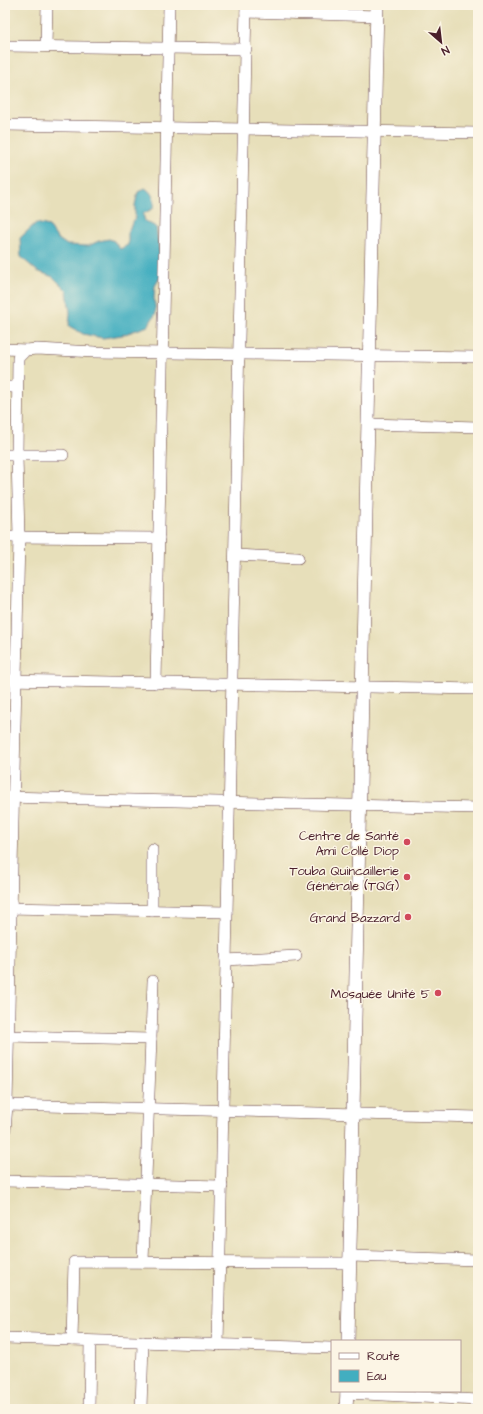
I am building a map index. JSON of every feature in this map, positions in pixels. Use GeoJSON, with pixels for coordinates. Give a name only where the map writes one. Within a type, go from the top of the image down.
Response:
{"type":"FeatureCollection","features":[{"type":"Feature","properties":{"kind":"street"},"geometry":{"type":"LineString","coordinates":[[46,46],[47,5]]}},
{"type":"Feature","properties":{"kind":"street"},"geometry":{"type":"LineString","coordinates":[[156,683],[169,5]]}},
{"type":"Feature","properties":{"kind":"street"},"geometry":{"type":"LineString","coordinates":[[218,1345],[246,8],[377,10],[348,1340]]}},
{"type":"Feature","properties":{"kind":"street"},"geometry":{"type":"LineString","coordinates":[[5,46],[246,49]]}},
{"type":"Feature","properties":{"kind":"street"},"geometry":{"type":"LineString","coordinates":[[5,125],[478,133]]}},
{"type":"Feature","properties":{"kind":"street"},"geometry":{"type":"LineString","coordinates":[[5,349],[478,357]]}},
{"type":"Feature","properties":{"kind":"street"},"geometry":{"type":"LineString","coordinates":[[5,1131],[7,1105],[10,680],[19,537],[17,387],[18,358],[26,350]]}},
{"type":"Feature","properties":{"kind":"street"},"geometry":{"type":"LineString","coordinates":[[5,387],[17,387]]}},
{"type":"Feature","properties":{"kind":"street"},"geometry":{"type":"LineString","coordinates":[[368,424],[478,427]]}},
{"type":"Feature","properties":{"kind":"street"},"geometry":{"type":"LineString","coordinates":[[5,455],[63,455]]}},
{"type":"Feature","properties":{"kind":"street"},"geometry":{"type":"LineString","coordinates":[[5,537],[159,538]]}},
{"type":"Feature","properties":{"kind":"street"},"geometry":{"type":"LineString","coordinates":[[235,555],[298,558]]}},
{"type":"Feature","properties":{"kind":"street"},"geometry":{"type":"LineString","coordinates":[[10,680],[478,689]]}},
{"type":"Feature","properties":{"kind":"street"},"geometry":{"type":"LineString","coordinates":[[9,797],[478,808]]}},
{"type":"Feature","properties":{"kind":"street"},"geometry":{"type":"LineString","coordinates":[[152,849],[152,911]]}},
{"type":"Feature","properties":{"kind":"street"},"geometry":{"type":"LineString","coordinates":[[8,908],[227,912]]}},
{"type":"Feature","properties":{"kind":"street"},"geometry":{"type":"LineString","coordinates":[[226,960],[296,956]]}},
{"type":"Feature","properties":{"kind":"street"},"geometry":{"type":"LineString","coordinates":[[143,1262],[153,980]]}},
{"type":"Feature","properties":{"kind":"street"},"geometry":{"type":"LineString","coordinates":[[7,1036],[151,1039]]}},
{"type":"Feature","properties":{"kind":"street"},"geometry":{"type":"LineString","coordinates":[[7,1105],[478,1117]]}},
{"type":"Feature","properties":{"kind":"street"},"geometry":{"type":"LineString","coordinates":[[5,1181],[222,1186]]}},
{"type":"Feature","properties":{"kind":"street"},"geometry":{"type":"LineString","coordinates":[[72,1340],[74,1262],[478,1260]]}},
{"type":"Feature","properties":{"kind":"street"},"geometry":{"type":"LineString","coordinates":[[5,1338],[331,1348]]}},
{"type":"Feature","properties":{"kind":"street"},"geometry":{"type":"LineString","coordinates":[[89,1409],[90,1341]]}},
{"type":"Feature","properties":{"kind":"street"},"geometry":{"type":"LineString","coordinates":[[142,1409],[143,1342]]}},
{"type":"Feature","properties":{"kind":"street"},"geometry":{"type":"LineString","coordinates":[[346,1409],[346,1392],[478,1400]]}},
{"type":"Feature","properties":{"kind":"water"},"geometry":{"type":"Polygon","coordinates":[[[145,188],[153,196],[154,208],[143,214],[145,221],[156,227],[161,265],[161,276],[155,286],[154,298],[156,313],[148,326],[122,335],[103,338],[83,334],[69,326],[70,313],[67,291],[53,277],[37,271],[21,257],[20,238],[36,223],[49,226],[57,238],[67,245],[88,246],[99,241],[109,239],[114,241],[120,249],[128,245],[128,231],[135,218],[135,205],[138,192],[145,188]]]}},
{"type":"Feature","properties":{"kind":"place","name":"Centre de Santé Ami Collé Diop"},"geometry":{"type":"Point","coordinates":[407,842]}},
{"type":"Feature","properties":{"kind":"place","name":"Touba Quincaillerie Générale (TQG)"},"geometry":{"type":"Point","coordinates":[407,877]}},
{"type":"Feature","properties":{"kind":"place","name":"Grand Bazzard"},"geometry":{"type":"Point","coordinates":[408,917]}},
{"type":"Feature","properties":{"kind":"place","name":"Mosquée Unité 5"},"geometry":{"type":"Point","coordinates":[438,993]}}]}
